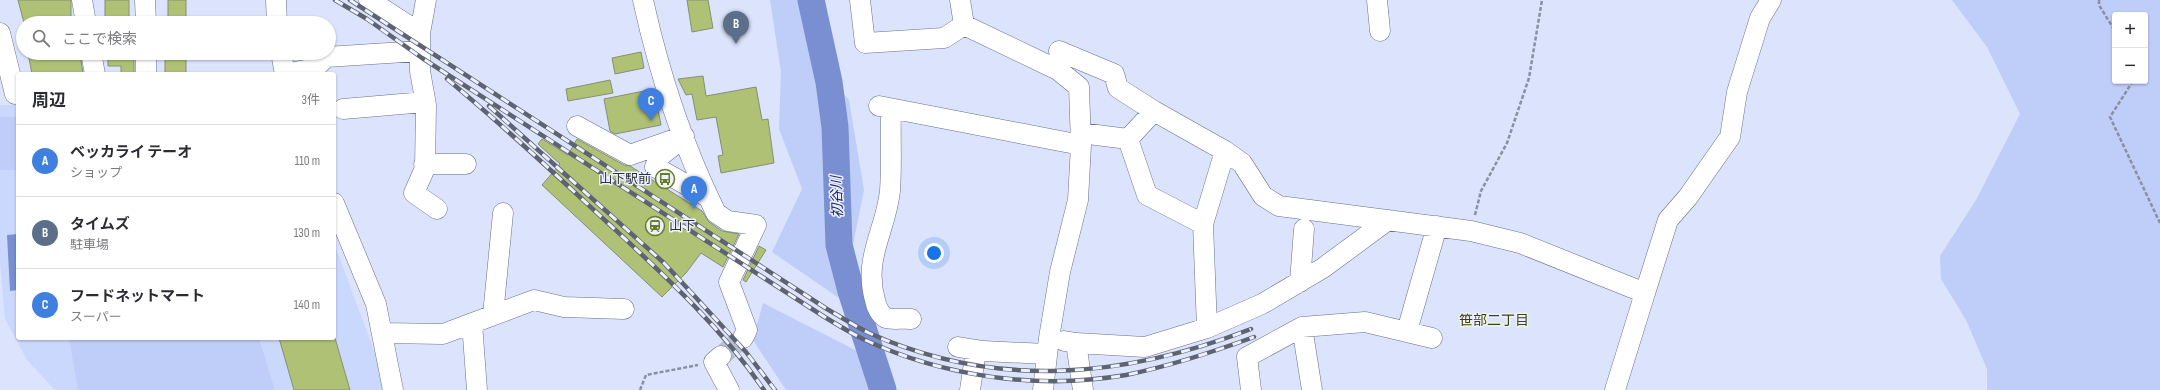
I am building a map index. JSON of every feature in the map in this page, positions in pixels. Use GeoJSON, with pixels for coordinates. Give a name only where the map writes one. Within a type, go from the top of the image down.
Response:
{"type":"FeatureCollection","features":[{"type":"Feature","properties":{"kind":"street"},"geometry":{"type":"LineString","coordinates":[[82,0],[85,16]]}},
{"type":"Feature","properties":{"kind":"street"},"geometry":{"type":"LineString","coordinates":[[146,0],[146,16]]}},
{"type":"Feature","properties":{"kind":"street"},"geometry":{"type":"LineString","coordinates":[[276,0],[277,16]]}},
{"type":"Feature","properties":{"kind":"street"},"geometry":{"type":"LineString","coordinates":[[426,0],[420,42],[420,71],[425,102],[424,164],[414,193],[437,209]]}},
{"type":"Feature","properties":{"kind":"street"},"geometry":{"type":"LineString","coordinates":[[643,0],[662,73],[684,136],[708,197],[716,213],[728,221],[756,225],[730,282],[747,330],[743,338]]}},
{"type":"Feature","properties":{"kind":"street"},"geometry":{"type":"LineString","coordinates":[[860,0],[866,43],[944,38],[964,25]]}},
{"type":"Feature","properties":{"kind":"street"},"geometry":{"type":"LineString","coordinates":[[960,0],[964,25]]}},
{"type":"Feature","properties":{"kind":"street"},"geometry":{"type":"LineString","coordinates":[[1378,0],[1380,31]]}},
{"type":"Feature","properties":{"kind":"street"},"geometry":{"type":"LineString","coordinates":[[1615,390],[1668,220],[1688,197],[1730,137],[1737,92],[1760,18],[1771,0]]}},
{"type":"Feature","properties":{"kind":"street"},"geometry":{"type":"LineString","coordinates":[[380,4],[420,42]]}},
{"type":"Feature","properties":{"kind":"street"},"geometry":{"type":"LineString","coordinates":[[964,25],[1058,70],[1080,87],[1081,139],[1078,200],[1060,272],[1048,346],[1043,390]]}},
{"type":"Feature","properties":{"kind":"street"},"geometry":{"type":"LineString","coordinates":[[0,33],[11,94]]}},
{"type":"Feature","properties":{"kind":"street"},"geometry":{"type":"LineString","coordinates":[[336,55],[420,42]]}},
{"type":"Feature","properties":{"kind":"street"},"geometry":{"type":"LineString","coordinates":[[1059,50],[1114,74],[1118,88],[1154,111],[1225,151],[1242,163],[1263,196],[1279,206],[1471,231],[1520,243],[1645,293]]}},
{"type":"Feature","properties":{"kind":"street"},"geometry":{"type":"LineString","coordinates":[[92,60],[95,72]]}},
{"type":"Feature","properties":{"kind":"street"},"geometry":{"type":"LineString","coordinates":[[146,60],[146,72]]}},
{"type":"Feature","properties":{"kind":"street"},"geometry":{"type":"LineString","coordinates":[[282,60],[285,72]]}},
{"type":"Feature","properties":{"kind":"street"},"geometry":{"type":"LineString","coordinates":[[295,72],[315,68],[322,60]]}},
{"type":"Feature","properties":{"kind":"street"},"geometry":{"type":"LineString","coordinates":[[342,109],[425,102]]}},
{"type":"Feature","properties":{"kind":"street"},"geometry":{"type":"LineString","coordinates":[[910,319],[887,318],[881,314],[876,305],[871,286],[872,262],[886,212],[890,191],[885,107],[1081,139],[1128,139],[1154,111]]}},
{"type":"Feature","properties":{"kind":"street"},"geometry":{"type":"LineString","coordinates":[[577,126],[630,155],[684,136]]}},
{"type":"Feature","properties":{"kind":"street"},"geometry":{"type":"LineString","coordinates":[[684,136],[659,157],[655,167],[708,197]]}},
{"type":"Feature","properties":{"kind":"street"},"geometry":{"type":"LineString","coordinates":[[1128,139],[1147,194],[1203,224]]}},
{"type":"Feature","properties":{"kind":"street"},"geometry":{"type":"LineString","coordinates":[[1207,328],[1203,224],[1225,151]]}},
{"type":"Feature","properties":{"kind":"street"},"geometry":{"type":"LineString","coordinates":[[424,164],[466,164]]}},
{"type":"Feature","properties":{"kind":"street"},"geometry":{"type":"LineString","coordinates":[[336,208],[376,304],[383,333],[393,390]]}},
{"type":"Feature","properties":{"kind":"street"},"geometry":{"type":"LineString","coordinates":[[493,315],[503,212]]}},
{"type":"Feature","properties":{"kind":"street"},"geometry":{"type":"LineString","coordinates":[[970,390],[967,348],[1048,346],[1076,343],[1145,347],[1207,328],[1262,304],[1323,268],[1388,220]]}},
{"type":"Feature","properties":{"kind":"street"},"geometry":{"type":"LineString","coordinates":[[1407,332],[1437,226]]}},
{"type":"Feature","properties":{"kind":"street"},"geometry":{"type":"LineString","coordinates":[[1300,282],[1304,230]]}},
{"type":"Feature","properties":{"kind":"street"},"geometry":{"type":"LineString","coordinates":[[383,333],[443,334],[534,300],[564,307],[624,309]]}},
{"type":"Feature","properties":{"kind":"street"},"geometry":{"type":"LineString","coordinates":[[1251,390],[1247,357],[1302,327],[1365,322],[1432,338]]}},
{"type":"Feature","properties":{"kind":"street"},"geometry":{"type":"LineString","coordinates":[[472,323],[477,390]]}},
{"type":"Feature","properties":{"kind":"street"},"geometry":{"type":"LineString","coordinates":[[1302,327],[1312,390]]}},
{"type":"Feature","properties":{"kind":"street"},"geometry":{"type":"LineString","coordinates":[[1076,343],[1082,390]]}},
{"type":"Feature","properties":{"kind":"street"},"geometry":{"type":"LineString","coordinates":[[718,359],[729,390]]}},
{"type":"Feature","properties":{"kind":"path"},"geometry":{"type":"LineString","coordinates":[[1471,231],[1481,191],[1507,143],[1529,78],[1542,0]]}},
{"type":"Feature","properties":{"kind":"path"},"geometry":{"type":"LineString","coordinates":[[2099,0],[2099,5],[2112,26]]}},
{"type":"Feature","properties":{"kind":"path"},"geometry":{"type":"LineString","coordinates":[[2132,84],[2110,117],[2160,223]]}},
{"type":"Feature","properties":{"kind":"path"},"geometry":{"type":"LineString","coordinates":[[640,390],[646,376],[718,359]]}},
{"type":"Feature","properties":{"kind":"shaded area"},"geometry":{"type":"Polygon","coordinates":[[[770,0],[822,0],[813,60],[849,100],[864,190],[842,300],[772,252],[802,189],[779,129],[781,72],[770,0]]]}},
{"type":"Feature","properties":{"kind":"shaded area"},"geometry":{"type":"Polygon","coordinates":[[[1952,0],[2160,0],[2160,390],[1987,390],[1987,369],[1966,320],[1941,279],[1940,256],[1976,200],[2020,114],[1987,47],[1952,0]]]}},
{"type":"Feature","properties":{"kind":"shaded area"},"geometry":{"type":"Polygon","coordinates":[[[0,105],[16,105],[16,340],[5,319],[0,263],[0,105]]]}},
{"type":"Feature","properties":{"kind":"shaded area"},"geometry":{"type":"Polygon","coordinates":[[[0,117],[16,117],[16,170],[0,170],[0,117]]]}},
{"type":"Feature","properties":{"kind":"shaded area"},"geometry":{"type":"Polygon","coordinates":[[[16,234],[16,290],[10,291],[7,235],[16,234]]]}},
{"type":"Feature","properties":{"kind":"shaded area"},"geometry":{"type":"Polygon","coordinates":[[[336,248],[371,342],[387,390],[55,390],[27,360],[16,340],[336,340],[336,248]]]}},
{"type":"Feature","properties":{"kind":"shaded area"},"geometry":{"type":"Polygon","coordinates":[[[763,303],[861,353],[872,390],[786,390],[753,340],[763,303]]]}},
{"type":"Feature","properties":{"kind":"shaded area"},"geometry":{"type":"Polygon","coordinates":[[[69,340],[260,340],[275,390],[78,390],[69,340]]]}},
{"type":"Feature","properties":{"kind":"building"},"geometry":{"type":"Polygon","coordinates":[[[18,0],[71,0],[71,16],[22,16],[18,0]]]}},
{"type":"Feature","properties":{"kind":"building"},"geometry":{"type":"Polygon","coordinates":[[[105,0],[129,0],[129,16],[105,16],[105,0]]]}},
{"type":"Feature","properties":{"kind":"building"},"geometry":{"type":"Polygon","coordinates":[[[168,0],[186,0],[186,16],[168,16],[168,0]]]}},
{"type":"Feature","properties":{"kind":"building"},"geometry":{"type":"Polygon","coordinates":[[[687,0],[708,0],[713,28],[692,32],[687,0]]]}},
{"type":"Feature","properties":{"kind":"building"},"geometry":{"type":"Polygon","coordinates":[[[641,52],[644,68],[615,74],[612,58],[641,52]]]}},
{"type":"Feature","properties":{"kind":"building"},"geometry":{"type":"Polygon","coordinates":[[[29,60],[81,60],[83,72],[32,72],[29,60]]]}},
{"type":"Feature","properties":{"kind":"building"},"geometry":{"type":"Polygon","coordinates":[[[108,60],[134,60],[134,72],[121,72],[121,66],[108,66],[108,60]]]}},
{"type":"Feature","properties":{"kind":"building"},"geometry":{"type":"Polygon","coordinates":[[[165,60],[186,60],[186,72],[165,72],[165,60]]]}},
{"type":"Feature","properties":{"kind":"building"},"geometry":{"type":"Polygon","coordinates":[[[703,76],[706,96],[756,87],[762,120],[768,119],[774,163],[721,173],[718,156],[723,155],[716,117],[697,120],[692,94],[686,95],[678,79],[703,76]]]}},
{"type":"Feature","properties":{"kind":"building"},"geometry":{"type":"Polygon","coordinates":[[[610,80],[613,93],[568,101],[566,89],[610,80]]]}},
{"type":"Feature","properties":{"kind":"building"},"geometry":{"type":"Polygon","coordinates":[[[654,89],[661,125],[615,134],[610,131],[604,99],[654,89]]]}},
{"type":"Feature","properties":{"kind":"building"},"geometry":{"type":"Polygon","coordinates":[[[542,139],[568,155],[577,139],[624,165],[630,166],[702,211],[709,222],[722,231],[739,234],[723,267],[701,253],[686,273],[662,297],[542,185],[560,164],[538,144],[542,139]]]}},
{"type":"Feature","properties":{"kind":"building"},"geometry":{"type":"Polygon","coordinates":[[[759,246],[766,250],[746,282],[743,280],[759,246]]]}},
{"type":"Feature","properties":{"kind":"building"},"geometry":{"type":"Polygon","coordinates":[[[280,340],[336,340],[350,390],[294,390],[280,340]]]}},
{"type":"Feature","properties":{"kind":"waterway","name":"初谷川"},"geometry":{"type":"LineString","coordinates":[[811,0],[829,82],[835,127],[839,245],[851,291],[883,390]]}},
{"type":"Feature","properties":{"kind":"tunnel"},"geometry":{"type":"LineString","coordinates":[[721,356],[743,338]]}},
{"type":"Feature","properties":{"kind":"railway"},"geometry":{"type":"LineString","coordinates":[[335,0],[367,19],[422,58],[823,316],[863,339],[894,352],[926,363],[992,377],[1059,381],[1126,375],[1191,358],[1254,337]]}},
{"type":"Feature","properties":{"kind":"railway"},"geometry":{"type":"LineString","coordinates":[[350,0],[827,309],[869,333],[917,351],[964,363],[1012,370],[1060,371],[1108,367],[1156,358],[1203,346],[1251,329]]}},
{"type":"Feature","properties":{"kind":"railway"},"geometry":{"type":"LineString","coordinates":[[447,79],[529,150],[671,283],[730,345],[764,390]]}},
{"type":"Feature","properties":{"kind":"railway"},"geometry":{"type":"LineString","coordinates":[[489,106],[664,263],[746,352],[775,390]]}},
{"type":"Feature","properties":{"kind":"place","name":"タイムズ"},"geometry":{"type":"Point","coordinates":[736,44]}},
{"type":"Feature","properties":{"kind":"place","name":"フードネットマート"},"geometry":{"type":"Point","coordinates":[651,121]}},
{"type":"Feature","properties":{"kind":"place","name":"山下駅前"},"geometry":{"type":"Point","coordinates":[665,179]}},
{"type":"Feature","properties":{"kind":"place","name":"ベッカライ テーオ"},"geometry":{"type":"Point","coordinates":[694,209]}},
{"type":"Feature","properties":{"kind":"place","name":"山下"},"geometry":{"type":"Point","coordinates":[655,226]}},
{"type":"Feature","properties":{"kind":"district","name":"笹部二丁目"},"geometry":{"type":"Point","coordinates":[1494,320]}}]}
